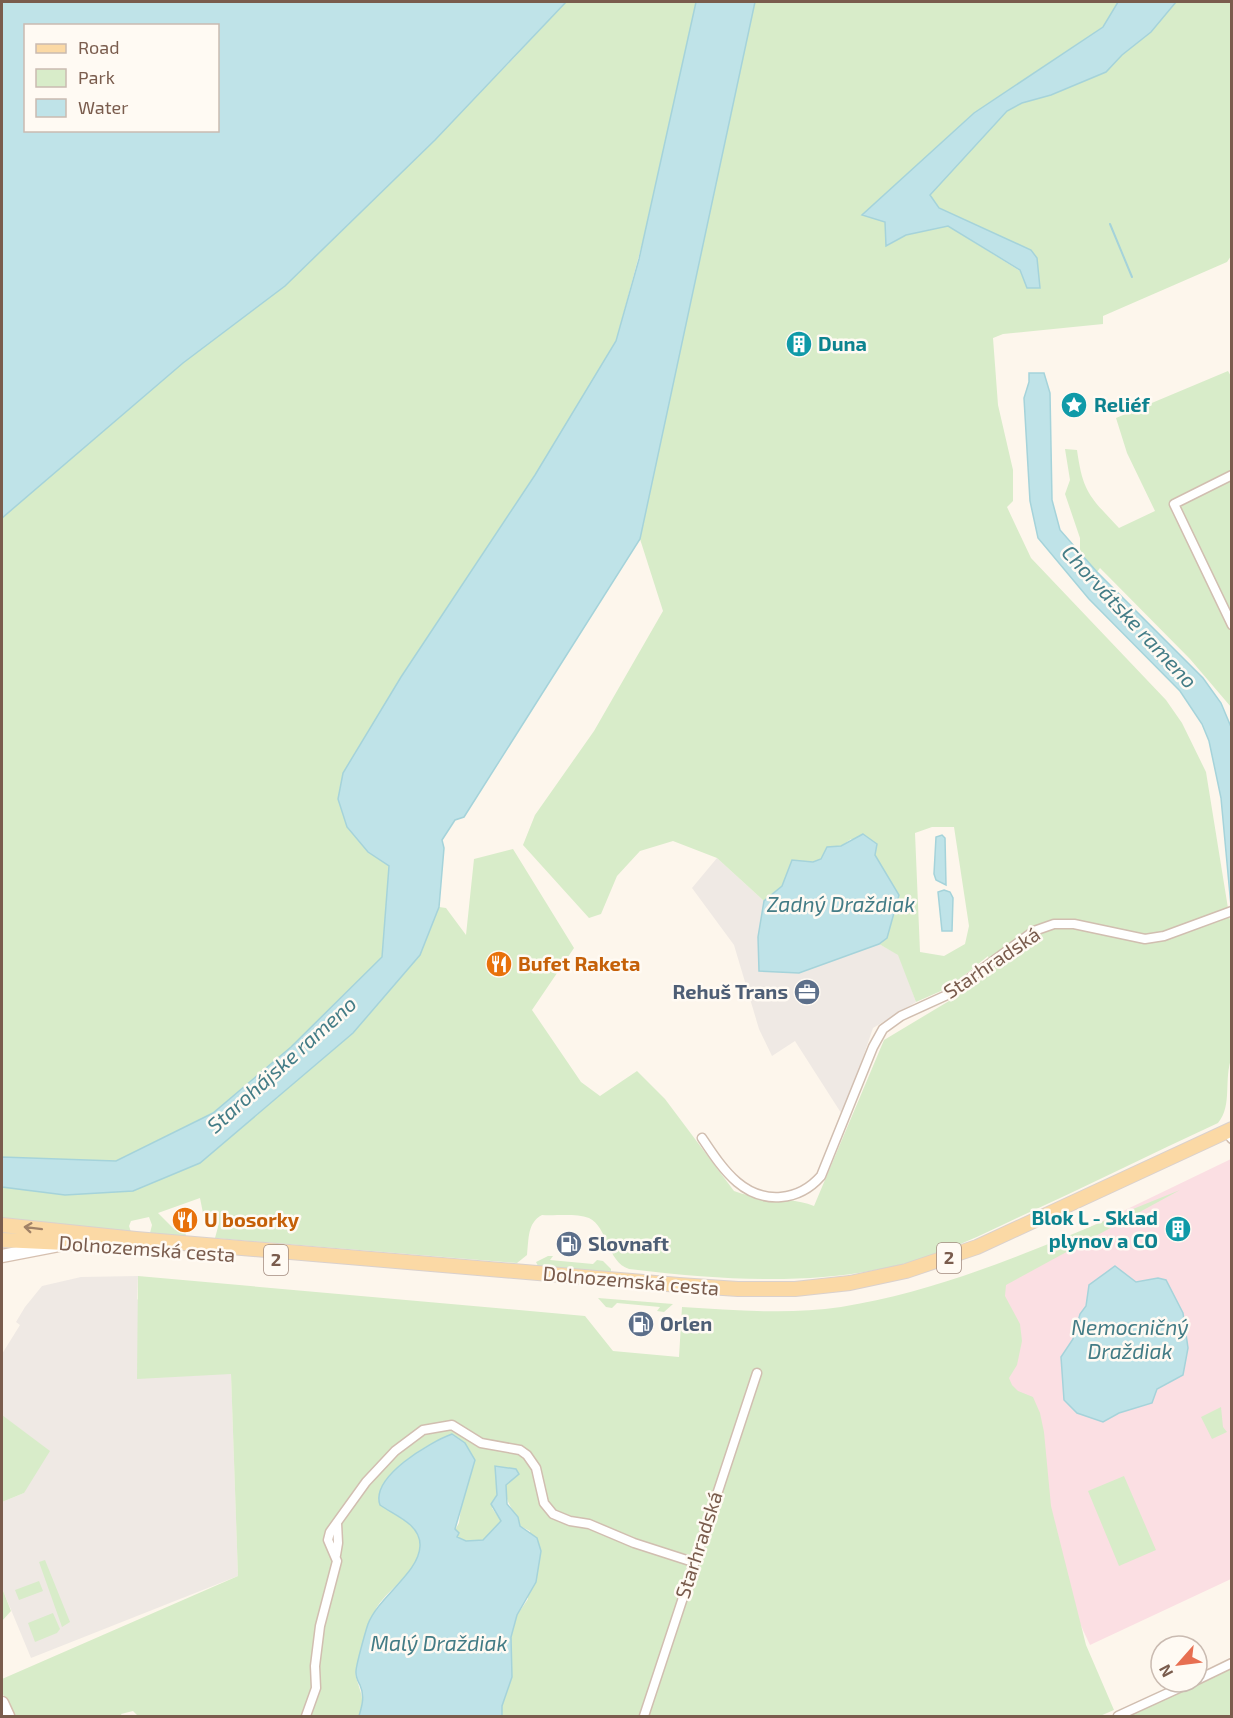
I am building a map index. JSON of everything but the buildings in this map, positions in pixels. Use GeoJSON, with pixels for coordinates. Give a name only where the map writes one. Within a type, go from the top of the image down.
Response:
{"type":"FeatureCollection","features":[{"type":"Feature","properties":{"kind":"main road","name":"Dolnozemská cesta"},"geometry":{"type":"LineString","coordinates":[[2,1225],[169,1242],[679,1285],[756,1290],[812,1288],[881,1278],[954,1256],[1230,1130]]}},
{"type":"Feature","properties":{"kind":"main road","name":"Dolnozemská cesta"},"geometry":{"type":"LineString","coordinates":[[2,1240],[67,1243],[717,1297],[818,1296],[882,1286],[958,1263],[1230,1130]]}},
{"type":"Feature","properties":{"kind":"main road"},"geometry":{"type":"LineString","coordinates":[[2,1256],[67,1243]]}},
{"type":"Feature","properties":{"kind":"main road"},"geometry":{"type":"LineString","coordinates":[[2,1703],[8,1716]]}},
{"type":"Feature","properties":{"kind":"street"},"geometry":{"type":"LineString","coordinates":[[1232,475],[1174,504],[1232,625]]}},
{"type":"Feature","properties":{"kind":"street","name":"Starhradská"},"geometry":{"type":"LineString","coordinates":[[702,1138],[732,1177],[751,1190],[782,1197],[799,1195],[811,1188],[821,1176],[873,1047],[883,1029],[901,1016],[947,995],[1034,931],[1054,924],[1074,924],[1145,939],[1164,936],[1230,911]]}},
{"type":"Feature","properties":{"kind":"street","name":"Starhradská"},"geometry":{"type":"LineString","coordinates":[[644,1716],[757,1373]]}},
{"type":"Feature","properties":{"kind":"street"},"geometry":{"type":"LineString","coordinates":[[306,1716],[316,1688],[315,1666],[320,1626],[335,1570],[336,1555],[328,1540],[330,1532],[366,1482],[395,1451],[423,1430],[452,1425],[481,1443],[520,1450],[527,1455],[536,1468],[544,1503],[554,1514],[570,1521],[589,1524],[634,1543],[693,1562]]}},
{"type":"Feature","properties":{"kind":"street"},"geometry":{"type":"LineString","coordinates":[[1209,1674],[1232,1663]]}},
{"type":"Feature","properties":{"kind":"street"},"geometry":{"type":"LineString","coordinates":[[1118,1716],[1166,1694]]}},
{"type":"Feature","properties":{"kind":"shaded area"},"geometry":{"type":"Polygon","coordinates":[[[717,858],[764,901],[758,937],[799,973],[879,944],[899,955],[916,1002],[873,1028],[843,1116],[795,1041],[772,1056],[759,1029],[734,945],[692,888],[717,858]]]}},
{"type":"Feature","properties":{"kind":"shaded area"},"geometry":{"type":"Polygon","coordinates":[[[1231,1159],[1231,1579],[1090,1645],[935,1314],[939,1300],[1231,1159]]]}},
{"type":"Feature","properties":{"kind":"shaded area"},"geometry":{"type":"Polygon","coordinates":[[[138,1276],[137,1299],[231,1373],[238,1576],[31,1658],[2,1588],[2,1502],[24,1493],[2,1421],[2,1354],[20,1325],[16,1322],[42,1286],[81,1277],[138,1276]]]}},
{"type":"Feature","properties":{"kind":"green space"},"geometry":{"type":"Polygon","coordinates":[[[566,2],[696,2],[645,233],[616,341],[535,475],[401,677],[368,852],[389,866],[382,957],[291,1047],[213,1113],[116,1161],[2,1157],[2,518],[183,363],[285,286],[511,61],[566,2]]]}},
{"type":"Feature","properties":{"kind":"green space"},"geometry":{"type":"Polygon","coordinates":[[[755,2],[1118,2],[1103,27],[974,113],[863,215],[885,222],[887,246],[906,235],[948,226],[1020,271],[1027,288],[1040,288],[972,225],[939,208],[929,195],[1007,111],[1022,103],[1051,95],[1106,72],[1122,55],[1151,32],[1176,2],[1231,2],[1231,256],[1227,262],[1103,316],[1103,324],[1003,334],[993,338],[998,405],[1013,470],[1013,501],[1007,507],[1031,558],[1166,700],[1182,723],[1206,772],[1232,933],[1232,1056],[1229,1065],[1227,1100],[1223,1116],[1218,1123],[953,1247],[886,1268],[822,1277],[725,1278],[629,1269],[616,1259],[595,1222],[584,1216],[572,1215],[542,1215],[537,1218],[531,1227],[527,1255],[517,1263],[215,1238],[218,1227],[215,1221],[205,1223],[200,1198],[158,1213],[175,1230],[185,1230],[186,1236],[150,1233],[152,1225],[149,1217],[131,1221],[129,1226],[131,1232],[2,1221],[2,1187],[65,1195],[200,1163],[353,1033],[420,955],[439,907],[446,908],[466,935],[474,859],[513,849],[574,948],[532,1010],[581,1082],[600,1096],[637,1071],[665,1099],[734,1191],[814,1206],[884,1040],[969,989],[992,972],[988,956],[950,987],[916,1002],[898,955],[879,944],[887,938],[899,895],[875,855],[851,839],[841,846],[827,847],[821,859],[814,862],[792,860],[782,886],[764,901],[717,858],[673,841],[640,851],[617,876],[601,914],[589,918],[523,845],[535,815],[594,731],[663,611],[640,539],[755,2]],[[932,827],[915,833],[920,952],[944,956],[965,944],[969,926],[954,827],[932,827]]]}},
{"type":"Feature","properties":{"kind":"green space"},"geometry":{"type":"Polygon","coordinates":[[[1228,371],[1232,378],[1231,707],[1190,659],[1100,568],[1097,572],[1080,554],[1080,538],[1065,494],[1070,480],[1065,449],[1077,450],[1082,476],[1089,494],[1119,528],[1155,511],[1127,453],[1116,418],[1228,371]]]}},
{"type":"Feature","properties":{"kind":"green space"},"geometry":{"type":"Polygon","coordinates":[[[1180,1190],[1006,1285],[1005,1296],[1020,1324],[1022,1341],[1017,1365],[1009,1378],[1018,1391],[1033,1397],[1040,1413],[1051,1506],[1086,1645],[1114,1710],[1100,1716],[502,1716],[502,1706],[512,1677],[511,1637],[517,1615],[528,1599],[530,1531],[520,1526],[506,1496],[506,1484],[519,1474],[516,1469],[495,1466],[497,1495],[492,1508],[501,1521],[483,1540],[466,1541],[457,1537],[455,1530],[459,1523],[469,1449],[452,1434],[431,1444],[399,1466],[379,1495],[387,1507],[416,1532],[420,1543],[419,1553],[411,1570],[377,1607],[367,1631],[356,1672],[362,1700],[359,1716],[138,1716],[133,1711],[121,1714],[122,1716],[13,1716],[2,1692],[2,1679],[238,1576],[231,1374],[137,1379],[138,1276],[585,1316],[613,1351],[679,1357],[682,1307],[801,1311],[841,1307],[885,1298],[928,1287],[1013,1258],[1180,1190]]]}},
{"type":"Feature","properties":{"kind":"green space"},"geometry":{"type":"Polygon","coordinates":[[[553,1256],[550,1260],[593,1264],[597,1260],[603,1261],[611,1272],[538,1266],[536,1262],[553,1256]]]}},
{"type":"Feature","properties":{"kind":"green space"},"geometry":{"type":"Polygon","coordinates":[[[598,1298],[673,1304],[664,1312],[657,1311],[660,1307],[617,1303],[612,1308],[606,1307],[598,1298]]]}},
{"type":"Feature","properties":{"kind":"green space"},"geometry":{"type":"Polygon","coordinates":[[[1221,1407],[1223,1427],[1227,1432],[1212,1439],[1201,1417],[1221,1407]]]}},
{"type":"Feature","properties":{"kind":"green space"},"geometry":{"type":"Polygon","coordinates":[[[2,1415],[50,1451],[24,1493],[2,1502],[2,1415]]]}},
{"type":"Feature","properties":{"kind":"green space"},"geometry":{"type":"Polygon","coordinates":[[[1124,1476],[1156,1550],[1119,1566],[1088,1491],[1124,1476]]]}},
{"type":"Feature","properties":{"kind":"green space"},"geometry":{"type":"Polygon","coordinates":[[[45,1560],[70,1622],[62,1627],[39,1562],[45,1560]]]}},
{"type":"Feature","properties":{"kind":"green space"},"geometry":{"type":"Polygon","coordinates":[[[39,1581],[43,1591],[19,1600],[15,1590],[39,1581]]]}},
{"type":"Feature","properties":{"kind":"green space"},"geometry":{"type":"Polygon","coordinates":[[[2,1588],[11,1611],[2,1621],[2,1588]]]}},
{"type":"Feature","properties":{"kind":"green space"},"geometry":{"type":"Polygon","coordinates":[[[53,1613],[60,1629],[57,1633],[35,1642],[28,1623],[53,1613]]]}},
{"type":"Feature","properties":{"kind":"green space"},"geometry":{"type":"Polygon","coordinates":[[[1231,1668],[1231,1716],[1128,1716],[1175,1694],[1209,1694],[1209,1678],[1231,1668]]]}},
{"type":"Feature","properties":{"kind":"water"},"geometry":{"type":"Polygon","coordinates":[[[2,2],[566,2],[435,140],[285,286],[183,363],[2,518],[2,2]]]}},
{"type":"Feature","properties":{"kind":"water","name":"Starohájske rameno"},"geometry":{"type":"Polygon","coordinates":[[[696,2],[755,2],[640,539],[464,817],[455,820],[442,840],[444,848],[439,907],[420,955],[353,1033],[200,1163],[133,1191],[65,1195],[2,1187],[2,1157],[116,1161],[213,1113],[291,1047],[382,957],[389,866],[368,852],[347,827],[338,799],[343,773],[401,677],[535,475],[616,341],[639,259],[696,2]]]}},
{"type":"Feature","properties":{"kind":"water"},"geometry":{"type":"Polygon","coordinates":[[[1118,2],[1176,2],[1151,32],[1122,55],[1106,72],[1051,95],[1022,103],[1007,111],[930,195],[939,208],[1031,250],[1037,258],[1040,288],[1027,288],[1020,270],[948,226],[906,235],[886,246],[885,222],[862,215],[974,113],[1103,27],[1118,2]]]}},
{"type":"Feature","properties":{"kind":"water","name":"Chorvátske rameno"},"geometry":{"type":"Polygon","coordinates":[[[1029,373],[1044,373],[1050,393],[1052,500],[1060,530],[1097,572],[1203,678],[1221,703],[1231,727],[1231,906],[1221,798],[1209,741],[1202,724],[1180,691],[1089,599],[1038,538],[1030,501],[1024,398],[1029,373]]]}},
{"type":"Feature","properties":{"kind":"water","name":"Zadný Draždiak"},"geometry":{"type":"Polygon","coordinates":[[[863,834],[877,844],[875,855],[899,895],[887,938],[879,944],[799,973],[759,971],[758,937],[764,901],[782,886],[792,860],[813,862],[821,859],[827,847],[841,846],[863,834]]]}},
{"type":"Feature","properties":{"kind":"water"},"geometry":{"type":"Polygon","coordinates":[[[942,835],[945,838],[946,885],[936,880],[934,874],[936,837],[942,835]]]}},
{"type":"Feature","properties":{"kind":"water"},"geometry":{"type":"Polygon","coordinates":[[[944,890],[950,892],[953,898],[952,931],[942,931],[938,892],[944,890]]]}},
{"type":"Feature","properties":{"kind":"water","name":"Nemocničný Draždiak"},"geometry":{"type":"Polygon","coordinates":[[[1115,1266],[1136,1282],[1158,1278],[1166,1280],[1183,1313],[1188,1348],[1183,1375],[1157,1389],[1152,1403],[1119,1413],[1103,1422],[1077,1413],[1064,1400],[1061,1357],[1073,1339],[1080,1314],[1086,1306],[1089,1285],[1115,1266]]]}},
{"type":"Feature","properties":{"kind":"water","name":"Malý Draždiak"},"geometry":{"type":"Polygon","coordinates":[[[452,1434],[465,1443],[475,1460],[455,1529],[459,1533],[457,1537],[466,1541],[483,1540],[501,1521],[491,1504],[497,1495],[495,1466],[516,1469],[519,1474],[506,1485],[507,1504],[518,1517],[520,1526],[537,1538],[541,1551],[536,1582],[517,1615],[511,1637],[512,1677],[502,1706],[502,1716],[359,1716],[363,1697],[356,1670],[368,1624],[373,1614],[413,1566],[420,1546],[419,1538],[411,1526],[380,1505],[379,1494],[384,1483],[404,1462],[452,1434]]]}},
{"type":"Feature","properties":{"kind":"waterway"},"geometry":{"type":"LineString","coordinates":[[1110,224],[1132,277]]}},
{"type":"Feature","properties":{"kind":"place","name":"Duna"},"geometry":{"type":"Point","coordinates":[799,344]}},
{"type":"Feature","properties":{"kind":"place","name":"Reliéf"},"geometry":{"type":"Point","coordinates":[1074,405]}},
{"type":"Feature","properties":{"kind":"place","name":"Bufet Raketa"},"geometry":{"type":"Point","coordinates":[499,964]}},
{"type":"Feature","properties":{"kind":"place","name":"Rehuš Trans"},"geometry":{"type":"Point","coordinates":[807,992]}},
{"type":"Feature","properties":{"kind":"place","name":"U bosorky"},"geometry":{"type":"Point","coordinates":[185,1220]}},
{"type":"Feature","properties":{"kind":"place","name":"Blok L - Sklad plynov a CO"},"geometry":{"type":"Point","coordinates":[1178,1229]}},
{"type":"Feature","properties":{"kind":"place","name":"Slovnaft"},"geometry":{"type":"Point","coordinates":[569,1244]}},
{"type":"Feature","properties":{"kind":"place","name":"Orlen"},"geometry":{"type":"Point","coordinates":[641,1324]}}]}
